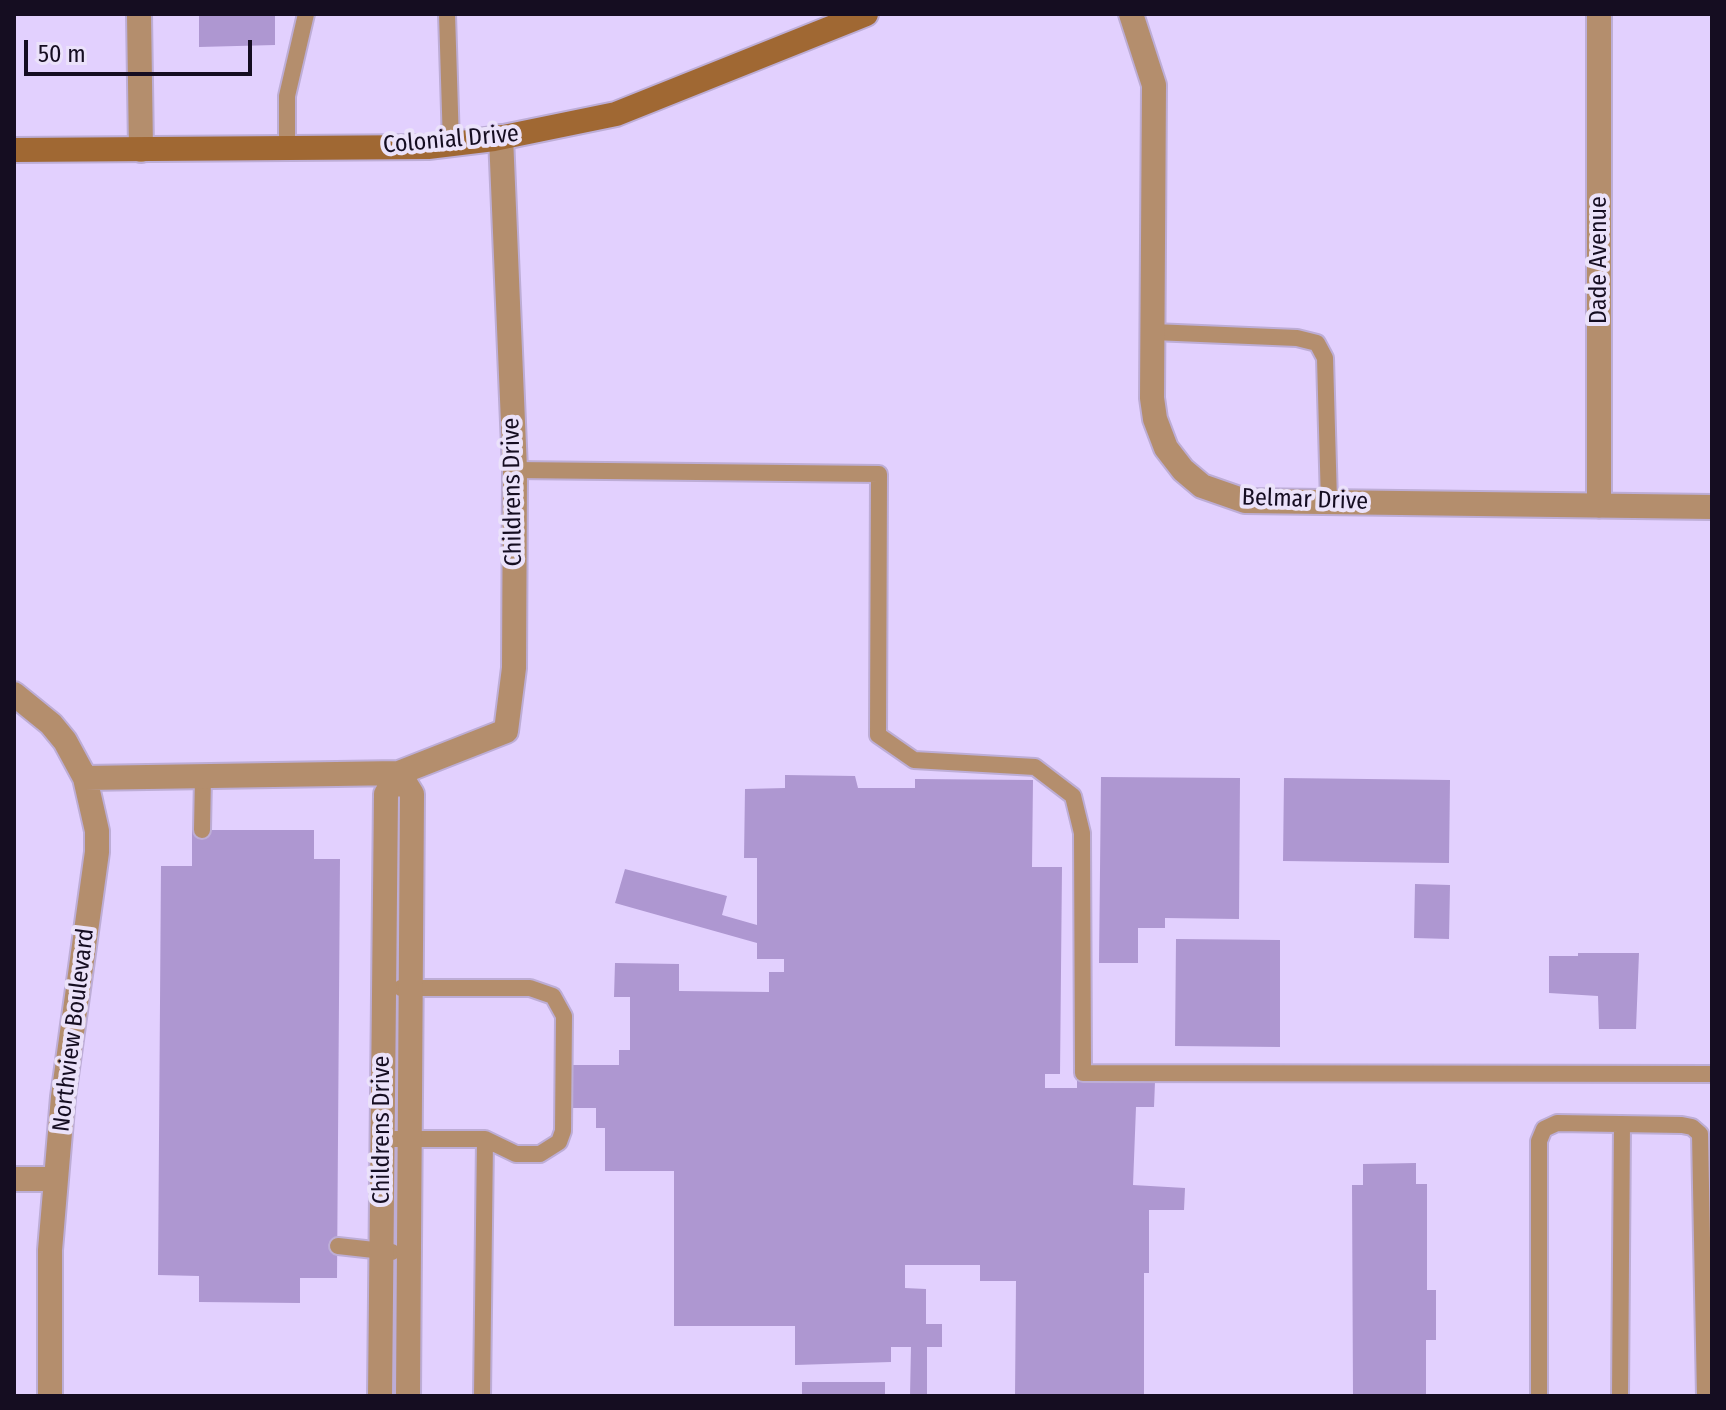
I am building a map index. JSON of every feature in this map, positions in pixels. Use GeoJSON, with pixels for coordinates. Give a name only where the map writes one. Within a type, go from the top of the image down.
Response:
{"type":"FeatureCollection","features":[{"type":"Feature","properties":{"kind":"street"},"geometry":{"type":"LineString","coordinates":[[139,14],[141,150]]}},
{"type":"Feature","properties":{"kind":"street","name":"Colonial Drive"},"geometry":{"type":"LineString","coordinates":[[14,150],[451,144],[501,137],[616,114],[866,14]]}},
{"type":"Feature","properties":{"kind":"street","name":"Belmar Drive"},"geometry":{"type":"LineString","coordinates":[[1131,14],[1154,85],[1155,419],[1166,448],[1183,470],[1202,486],[1226,497],[1245,501],[1712,507]]}},
{"type":"Feature","properties":{"kind":"street","name":"Dade Avenue"},"geometry":{"type":"LineString","coordinates":[[1599,14],[1599,506]]}},
{"type":"Feature","properties":{"kind":"street","name":"Childrens Drive"},"geometry":{"type":"LineString","coordinates":[[380,1396],[386,794],[399,773],[506,731],[514,668],[515,470],[501,137]]}},
{"type":"Feature","properties":{"kind":"street","name":"Northview Boulevard"},"geometry":{"type":"LineString","coordinates":[[14,694],[51,724],[85,778],[97,831],[97,852],[63,1097],[50,1250],[50,1396]]}},
{"type":"Feature","properties":{"kind":"street"},"geometry":{"type":"LineString","coordinates":[[85,778],[399,773]]}},
{"type":"Feature","properties":{"kind":"street","name":"Childrens Drive"},"geometry":{"type":"LineString","coordinates":[[399,773],[412,794],[408,1396]]}},
{"type":"Feature","properties":{"kind":"street"},"geometry":{"type":"LineString","coordinates":[[14,1179],[56,1179]]}},
{"type":"Feature","properties":{"kind":"lane"},"geometry":{"type":"LineString","coordinates":[[287,148],[287,96],[306,14]]}},
{"type":"Feature","properties":{"kind":"lane"},"geometry":{"type":"LineString","coordinates":[[447,14],[451,144]]}},
{"type":"Feature","properties":{"kind":"lane"},"geometry":{"type":"LineString","coordinates":[[1153,332],[1297,338],[1317,343],[1325,358],[1329,502]]}},
{"type":"Feature","properties":{"kind":"lane"},"geometry":{"type":"LineString","coordinates":[[515,470],[879,474],[878,735],[914,760],[1035,767],[1073,796],[1082,833],[1083,1073],[1712,1074]]}},
{"type":"Feature","properties":{"kind":"lane"},"geometry":{"type":"LineString","coordinates":[[202,830],[203,777]]}},
{"type":"Feature","properties":{"kind":"lane"},"geometry":{"type":"LineString","coordinates":[[382,1139],[485,1139],[516,1154],[540,1154],[559,1142],[564,1037],[561,1008],[553,996],[530,988],[383,989]]}},
{"type":"Feature","properties":{"kind":"lane"},"geometry":{"type":"LineString","coordinates":[[1539,1396],[1540,1134],[1557,1123],[1682,1125],[1692,1127],[1700,1134],[1705,1396]]}},
{"type":"Feature","properties":{"kind":"lane"},"geometry":{"type":"LineString","coordinates":[[1620,1396],[1622,1124]]}},
{"type":"Feature","properties":{"kind":"lane"},"geometry":{"type":"LineString","coordinates":[[482,1396],[485,1139]]}},
{"type":"Feature","properties":{"kind":"lane"},"geometry":{"type":"LineString","coordinates":[[338,1246],[409,1254]]}},
{"type":"Feature","properties":{"kind":"building"},"geometry":{"type":"Polygon","coordinates":[[[199,14],[275,14],[275,45],[199,47],[199,14]]]}},
{"type":"Feature","properties":{"kind":"building"},"geometry":{"type":"Polygon","coordinates":[[[785,775],[855,776],[858,788],[915,788],[915,779],[1033,780],[1032,867],[1062,867],[1060,1074],[1045,1074],[1045,1088],[1077,1088],[1077,1081],[1155,1082],[1154,1107],[1136,1107],[1133,1185],[1185,1188],[1184,1210],[1149,1210],[1149,1273],[1144,1273],[1144,1396],[1015,1396],[1016,1281],[980,1281],[980,1265],[905,1265],[905,1288],[926,1289],[926,1324],[942,1324],[942,1347],[927,1347],[927,1396],[910,1396],[911,1347],[891,1347],[891,1362],[795,1365],[795,1326],[674,1326],[674,1171],[605,1171],[605,1128],[596,1128],[596,1108],[564,1108],[564,1065],[619,1065],[619,1050],[630,1050],[630,997],[614,997],[615,963],[679,964],[679,991],[769,992],[769,972],[784,972],[784,959],[757,959],[757,943],[615,903],[625,869],[727,896],[722,915],[757,925],[757,858],[744,858],[745,789],[785,788],[785,775]]]}},
{"type":"Feature","properties":{"kind":"building"},"geometry":{"type":"Polygon","coordinates":[[[1101,777],[1240,778],[1239,919],[1165,918],[1165,928],[1138,928],[1138,963],[1099,963],[1101,777]]]}},
{"type":"Feature","properties":{"kind":"building"},"geometry":{"type":"Polygon","coordinates":[[[1284,778],[1450,780],[1449,863],[1283,861],[1284,778]]]}},
{"type":"Feature","properties":{"kind":"building"},"geometry":{"type":"Polygon","coordinates":[[[192,830],[314,830],[314,859],[340,859],[337,1278],[300,1278],[300,1303],[199,1302],[199,1276],[158,1275],[161,866],[192,866],[192,830]]]}},
{"type":"Feature","properties":{"kind":"building"},"geometry":{"type":"Polygon","coordinates":[[[1415,884],[1450,885],[1449,939],[1414,938],[1415,884]]]}},
{"type":"Feature","properties":{"kind":"building"},"geometry":{"type":"Polygon","coordinates":[[[1176,939],[1280,940],[1280,1047],[1175,1046],[1176,939]]]}},
{"type":"Feature","properties":{"kind":"building"},"geometry":{"type":"Polygon","coordinates":[[[1578,953],[1639,953],[1636,1029],[1599,1029],[1598,996],[1549,993],[1549,956],[1578,956],[1578,953]]]}},
{"type":"Feature","properties":{"kind":"building"},"geometry":{"type":"Polygon","coordinates":[[[1416,1163],[1416,1184],[1427,1184],[1427,1290],[1436,1290],[1436,1340],[1426,1340],[1426,1396],[1353,1396],[1352,1185],[1363,1185],[1363,1164],[1416,1163]]]}},
{"type":"Feature","properties":{"kind":"building"},"geometry":{"type":"Polygon","coordinates":[[[802,1382],[885,1382],[885,1396],[802,1396],[802,1382]]]}}]}
